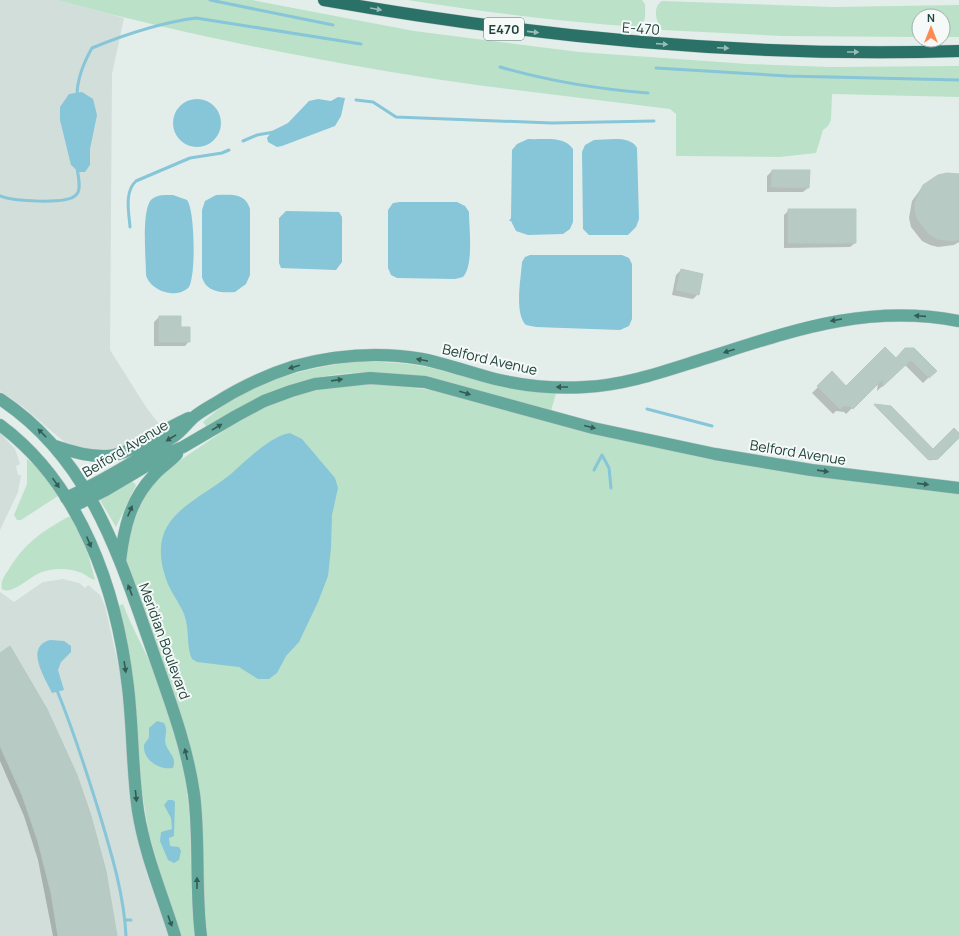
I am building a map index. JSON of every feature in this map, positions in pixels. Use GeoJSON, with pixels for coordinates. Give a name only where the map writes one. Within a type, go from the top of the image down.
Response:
{"type":"FeatureCollection","features":[{"type":"Feature","properties":{"kind":"highway","name":"E-470"},"geometry":{"type":"LineString","coordinates":[[324,0],[482,26],[612,40],[755,50],[915,52],[959,51]]}},
{"type":"Feature","properties":{"kind":"highway"},"geometry":{"type":"LineString","coordinates":[[915,52],[944,58],[959,59]]}},
{"type":"Feature","properties":{"kind":"main road","name":"Belford Avenue"},"geometry":{"type":"LineString","coordinates":[[88,493],[175,435],[196,415],[238,389],[264,377],[299,365],[344,357],[383,356],[414,358],[498,380],[555,387],[587,387],[642,378],[796,329],[834,320],[904,315],[959,321]]}},
{"type":"Feature","properties":{"kind":"main road","name":"Belford Avenue"},"geometry":{"type":"LineString","coordinates":[[69,502],[183,447],[247,409],[291,390],[337,380],[388,378],[430,384],[532,412],[685,448],[784,466],[959,488]]}},
{"type":"Feature","properties":{"kind":"main road","name":"Meridian Boulevard"},"geometry":{"type":"LineString","coordinates":[[0,399],[28,420],[54,446],[69,464],[88,493],[106,527],[171,702],[188,764],[196,818],[197,893],[200,936]]}},
{"type":"Feature","properties":{"kind":"main road"},"geometry":{"type":"LineString","coordinates":[[54,446],[87,456],[106,457],[120,455],[172,426],[196,415]]}},
{"type":"Feature","properties":{"kind":"main road"},"geometry":{"type":"LineString","coordinates":[[0,425],[17,439],[44,466],[69,502],[95,556],[119,632],[128,688],[140,823],[156,883],[175,936]]}},
{"type":"Feature","properties":{"kind":"main road"},"geometry":{"type":"LineString","coordinates":[[119,562],[124,531],[135,501],[152,476],[183,447]]}},
{"type":"Feature","properties":{"kind":"shaded area"},"geometry":{"type":"Polygon","coordinates":[[[0,0],[58,0],[124,18],[112,74],[110,350],[146,407],[162,428],[139,442],[106,452],[68,445],[22,406],[0,391],[0,0]]]}},
{"type":"Feature","properties":{"kind":"shaded area"},"geometry":{"type":"Polygon","coordinates":[[[0,433],[15,449],[20,464],[16,466],[18,475],[21,475],[18,492],[0,530],[0,433]]]}},
{"type":"Feature","properties":{"kind":"shaded area"},"geometry":{"type":"Polygon","coordinates":[[[63,579],[79,583],[85,588],[88,585],[100,595],[105,606],[121,677],[133,815],[146,871],[169,936],[0,936],[0,592],[14,602],[43,582],[63,579]]]}},
{"type":"Feature","properties":{"kind":"green space"},"geometry":{"type":"Polygon","coordinates":[[[58,0],[252,0],[414,31],[579,52],[748,64],[831,67],[959,66],[959,97],[832,94],[831,120],[828,126],[823,130],[816,153],[780,157],[676,156],[676,114],[670,109],[527,92],[344,64],[180,31],[58,0]]]}},
{"type":"Feature","properties":{"kind":"green space"},"geometry":{"type":"Polygon","coordinates":[[[408,0],[642,0],[645,4],[645,14],[643,23],[638,27],[523,16],[408,0]]]}},
{"type":"Feature","properties":{"kind":"green space"},"geometry":{"type":"Polygon","coordinates":[[[662,1],[832,7],[959,5],[959,37],[951,37],[951,8],[911,8],[911,37],[782,36],[662,30],[656,15],[659,4],[662,1]]]}},
{"type":"Feature","properties":{"kind":"green space"},"geometry":{"type":"Polygon","coordinates":[[[355,362],[386,362],[417,365],[510,387],[556,393],[551,411],[485,392],[420,377],[388,373],[356,373],[322,377],[287,386],[256,399],[206,426],[203,422],[237,397],[274,380],[314,369],[355,362]]]}},
{"type":"Feature","properties":{"kind":"green space"},"geometry":{"type":"Polygon","coordinates":[[[372,383],[431,390],[574,429],[731,463],[866,483],[959,493],[959,936],[207,936],[203,883],[202,821],[194,762],[180,712],[129,572],[126,559],[127,541],[142,496],[166,470],[235,423],[269,405],[292,396],[327,388],[372,383]]]}},
{"type":"Feature","properties":{"kind":"green space"},"geometry":{"type":"Polygon","coordinates":[[[27,459],[39,469],[58,496],[21,520],[17,520],[14,515],[27,484],[27,459]]]}},
{"type":"Feature","properties":{"kind":"green space"},"geometry":{"type":"Polygon","coordinates":[[[132,481],[136,485],[116,527],[100,500],[132,481]]]}},
{"type":"Feature","properties":{"kind":"green space"},"geometry":{"type":"Polygon","coordinates":[[[68,517],[71,517],[74,522],[88,554],[95,580],[77,571],[57,569],[37,574],[11,590],[2,589],[3,578],[21,552],[42,533],[68,517]]]}},
{"type":"Feature","properties":{"kind":"green space"},"geometry":{"type":"Polygon","coordinates":[[[123,604],[158,681],[168,710],[180,754],[186,784],[190,822],[192,898],[195,936],[181,936],[167,896],[149,834],[141,786],[132,670],[117,606],[123,604]]]}},
{"type":"Feature","properties":{"kind":"water"},"geometry":{"type":"Polygon","coordinates":[[[82,92],[93,99],[97,115],[90,149],[90,165],[85,172],[79,172],[71,165],[60,120],[60,107],[69,94],[82,92]]]}},
{"type":"Feature","properties":{"kind":"water"},"geometry":{"type":"Polygon","coordinates":[[[338,97],[345,98],[341,116],[335,126],[282,146],[277,147],[268,142],[267,138],[272,131],[288,123],[309,101],[318,99],[331,101],[338,97]]]}},
{"type":"Feature","properties":{"kind":"water"},"geometry":{"type":"Polygon","coordinates":[[[197,99],[206,101],[214,106],[219,114],[221,123],[219,132],[214,140],[206,145],[197,147],[188,145],[180,140],[175,132],[173,123],[175,114],[180,106],[188,101],[197,99]]]}},
{"type":"Feature","properties":{"kind":"water"},"geometry":{"type":"Polygon","coordinates":[[[528,139],[559,140],[569,145],[573,149],[573,222],[570,229],[563,234],[528,235],[516,231],[511,221],[509,221],[511,218],[512,150],[517,144],[528,139]]]}},
{"type":"Feature","properties":{"kind":"water"},"geometry":{"type":"Polygon","coordinates":[[[618,139],[630,141],[637,148],[639,219],[636,227],[628,235],[589,235],[583,229],[582,152],[585,145],[594,140],[618,139]]]}},
{"type":"Feature","properties":{"kind":"water"},"geometry":{"type":"Polygon","coordinates":[[[173,195],[187,200],[190,206],[194,243],[193,270],[189,287],[178,293],[164,292],[158,289],[149,281],[146,275],[146,212],[154,197],[173,195]]]}},
{"type":"Feature","properties":{"kind":"water"},"geometry":{"type":"Polygon","coordinates":[[[216,195],[232,195],[241,197],[248,204],[250,209],[250,275],[246,284],[235,292],[219,292],[211,289],[204,282],[202,277],[202,210],[205,201],[216,195]]]}},
{"type":"Feature","properties":{"kind":"water"},"geometry":{"type":"Polygon","coordinates":[[[457,202],[465,206],[469,212],[470,256],[469,264],[463,277],[455,279],[397,278],[391,275],[388,268],[388,210],[393,203],[457,202]]]}},
{"type":"Feature","properties":{"kind":"water"},"geometry":{"type":"Polygon","coordinates":[[[286,211],[339,212],[342,217],[342,262],[336,270],[281,268],[279,263],[279,218],[286,211]]]}},
{"type":"Feature","properties":{"kind":"water"},"geometry":{"type":"Polygon","coordinates":[[[530,255],[622,255],[629,258],[632,264],[632,319],[629,326],[620,330],[536,327],[526,325],[522,320],[520,312],[519,295],[522,262],[525,257],[530,255]]]}},
{"type":"Feature","properties":{"kind":"water"},"geometry":{"type":"Polygon","coordinates":[[[290,433],[302,439],[335,478],[338,488],[332,515],[328,576],[318,602],[299,642],[286,656],[277,673],[269,679],[258,679],[239,667],[197,662],[192,659],[189,649],[186,620],[166,579],[161,558],[162,541],[167,527],[176,515],[188,504],[231,474],[266,444],[282,435],[290,433]]]}},
{"type":"Feature","properties":{"kind":"water"},"geometry":{"type":"Polygon","coordinates":[[[50,640],[64,641],[71,646],[71,652],[61,662],[58,670],[64,690],[52,693],[41,671],[37,656],[38,649],[42,644],[50,640]]]}},
{"type":"Feature","properties":{"kind":"water"},"geometry":{"type":"Polygon","coordinates":[[[157,721],[164,723],[166,732],[165,742],[174,761],[173,768],[164,768],[154,764],[145,753],[144,746],[149,737],[149,728],[157,721]]]}},
{"type":"Feature","properties":{"kind":"water"},"geometry":{"type":"Polygon","coordinates":[[[168,800],[173,800],[175,802],[174,836],[169,838],[170,846],[179,847],[181,851],[179,860],[174,863],[168,860],[160,841],[161,832],[172,829],[171,818],[164,805],[168,800]]]}},
{"type":"Feature","properties":{"kind":"building"},"geometry":{"type":"Polygon","coordinates":[[[772,170],[810,170],[809,188],[771,187],[772,170]]]}},
{"type":"Feature","properties":{"kind":"building"},"geometry":{"type":"Polygon","coordinates":[[[947,173],[959,174],[959,239],[953,241],[937,239],[929,234],[918,220],[915,211],[915,202],[923,185],[938,175],[947,173]]]}},
{"type":"Feature","properties":{"kind":"building"},"geometry":{"type":"Polygon","coordinates":[[[788,209],[856,209],[856,243],[788,243],[788,209]]]}},
{"type":"Feature","properties":{"kind":"building"},"geometry":{"type":"Polygon","coordinates":[[[681,269],[703,274],[699,295],[676,290],[681,269]]]}},
{"type":"Feature","properties":{"kind":"building"},"geometry":{"type":"Polygon","coordinates":[[[159,316],[181,316],[181,327],[190,327],[190,342],[159,342],[159,316]]]}},
{"type":"Feature","properties":{"kind":"building"},"geometry":{"type":"Polygon","coordinates":[[[885,347],[896,358],[905,348],[914,348],[937,371],[929,378],[911,360],[882,387],[883,379],[853,409],[850,406],[843,406],[840,409],[817,386],[832,371],[846,386],[885,347]]]}},
{"type":"Feature","properties":{"kind":"building"},"geometry":{"type":"Polygon","coordinates":[[[874,404],[891,406],[933,449],[954,428],[959,433],[959,438],[938,459],[929,460],[874,404]]]}},
{"type":"Feature","properties":{"kind":"building"},"geometry":{"type":"Polygon","coordinates":[[[10,646],[47,709],[77,775],[91,816],[106,871],[117,936],[58,936],[51,893],[38,842],[22,795],[0,746],[0,653],[10,646]]]}},
{"type":"Feature","properties":{"kind":"waterway"},"geometry":{"type":"LineString","coordinates":[[210,0],[333,25]]}},
{"type":"Feature","properties":{"kind":"waterway"},"geometry":{"type":"LineString","coordinates":[[77,96],[78,84],[82,71],[92,48],[117,38],[182,20],[196,18],[361,44]]}},
{"type":"Feature","properties":{"kind":"waterway"},"geometry":{"type":"LineString","coordinates":[[500,67],[573,84],[648,93]]}},
{"type":"Feature","properties":{"kind":"waterway"},"geometry":{"type":"LineString","coordinates":[[656,68],[787,76],[959,80]]}},
{"type":"Feature","properties":{"kind":"waterway"},"geometry":{"type":"LineString","coordinates":[[356,100],[373,102],[396,117],[552,123],[654,121]]}},
{"type":"Feature","properties":{"kind":"waterway"},"geometry":{"type":"LineString","coordinates":[[243,141],[257,135],[274,132]]}},
{"type":"Feature","properties":{"kind":"waterway"},"geometry":{"type":"LineString","coordinates":[[130,227],[128,203],[130,191],[136,181],[190,158],[222,153],[229,150]]}},
{"type":"Feature","properties":{"kind":"waterway"},"geometry":{"type":"LineString","coordinates":[[0,196],[27,201],[51,201],[71,198],[76,195],[79,190],[77,168]]}},
{"type":"Feature","properties":{"kind":"waterway"},"geometry":{"type":"LineString","coordinates":[[647,409],[712,426]]}},
{"type":"Feature","properties":{"kind":"waterway"},"geometry":{"type":"LineString","coordinates":[[594,470],[602,455],[609,468],[611,488]]}},
{"type":"Feature","properties":{"kind":"waterway"},"geometry":{"type":"LineString","coordinates":[[56,688],[79,750],[108,842],[120,889],[126,936]]}},
{"type":"Feature","properties":{"kind":"waterway"},"geometry":{"type":"LineString","coordinates":[[125,920],[131,920]]}}]}
